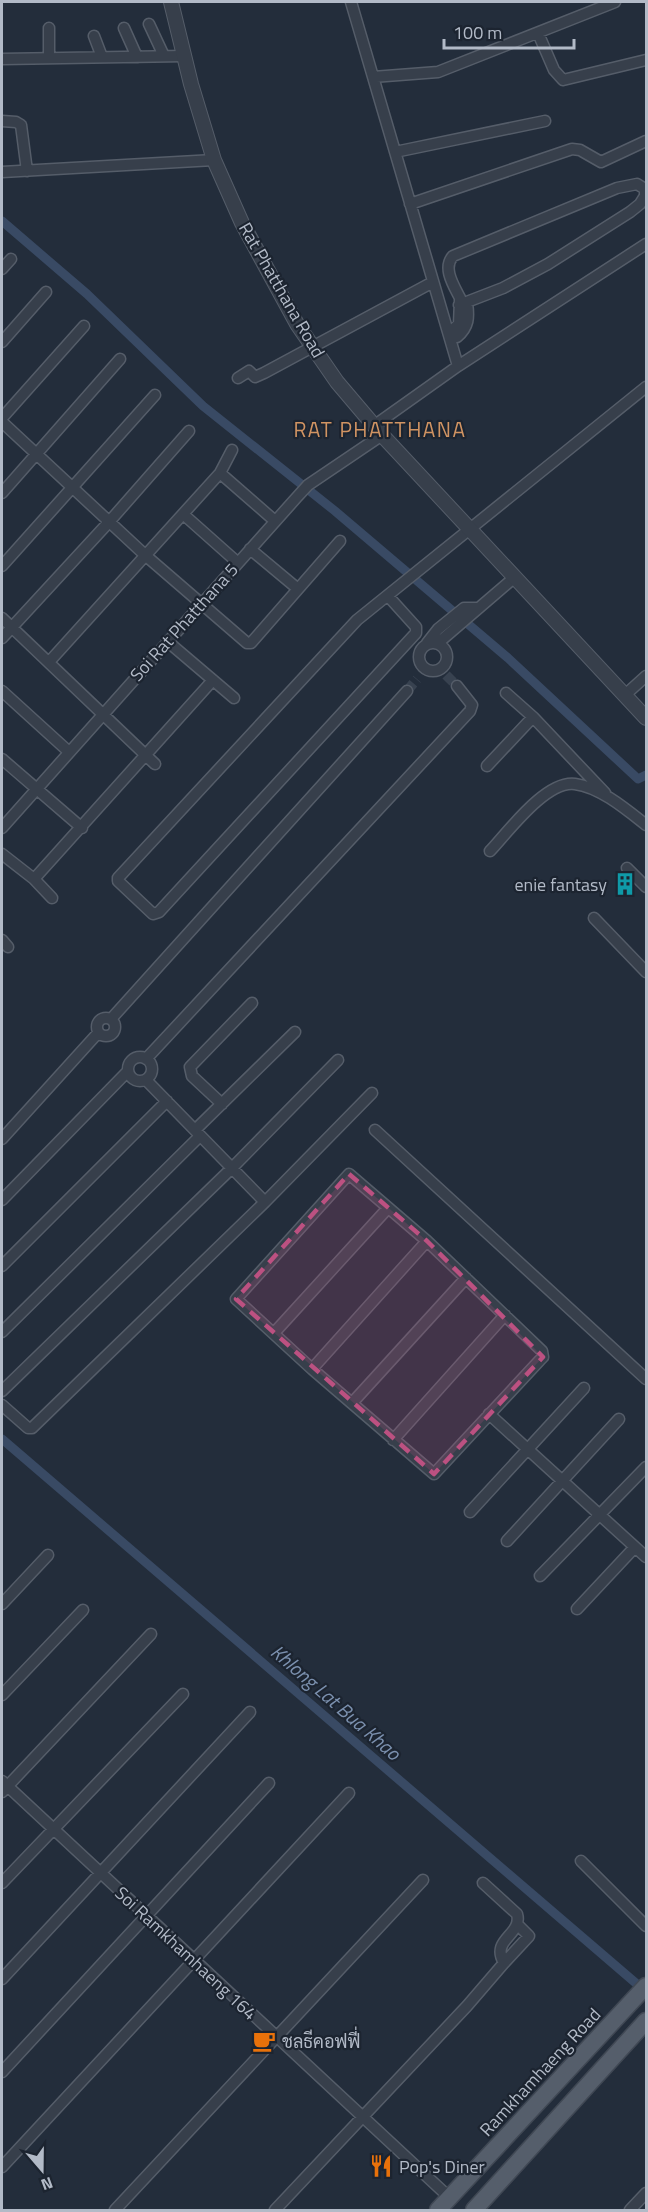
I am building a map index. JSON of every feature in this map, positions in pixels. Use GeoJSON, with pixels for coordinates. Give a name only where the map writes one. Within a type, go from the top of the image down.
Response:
{"type":"FeatureCollection","features":[{"type":"Feature","properties":{"kind":"main road","name":"Ramkhamhaeng Road"},"geometry":{"type":"LineString","coordinates":[[444,2204],[646,1986]]}},
{"type":"Feature","properties":{"kind":"main road"},"geometry":{"type":"LineString","coordinates":[[474,2211],[644,2024]]}},
{"type":"Feature","properties":{"kind":"street","name":"Rat Phatthana Road"},"geometry":{"type":"LineString","coordinates":[[171,2],[214,160],[242,223],[297,324],[337,382],[379,430],[646,718]]}},
{"type":"Feature","properties":{"kind":"street"},"geometry":{"type":"LineString","coordinates":[[351,2],[458,366]]}},
{"type":"Feature","properties":{"kind":"street"},"geometry":{"type":"LineString","coordinates":[[373,77],[438,72],[615,2]]}},
{"type":"Feature","properties":{"kind":"street"},"geometry":{"type":"LineString","coordinates":[[149,24],[164,57]]}},
{"type":"Feature","properties":{"kind":"street"},"geometry":{"type":"LineString","coordinates":[[49,28],[49,58]]}},
{"type":"Feature","properties":{"kind":"street"},"geometry":{"type":"LineString","coordinates":[[124,28],[137,57]]}},
{"type":"Feature","properties":{"kind":"street"},"geometry":{"type":"LineString","coordinates":[[538,33],[554,70],[563,80],[646,60]]}},
{"type":"Feature","properties":{"kind":"street"},"geometry":{"type":"LineString","coordinates":[[93,36],[102,57]]}},
{"type":"Feature","properties":{"kind":"street"},"geometry":{"type":"LineString","coordinates":[[2,59],[184,56]]}},
{"type":"Feature","properties":{"kind":"street"},"geometry":{"type":"LineString","coordinates":[[2,121],[16,122],[21,125],[27,171]]}},
{"type":"Feature","properties":{"kind":"street"},"geometry":{"type":"LineString","coordinates":[[395,152],[545,122]]}},
{"type":"Feature","properties":{"kind":"street"},"geometry":{"type":"LineString","coordinates":[[410,204],[572,149],[580,150],[601,162],[646,141]]}},
{"type":"Feature","properties":{"kind":"street"},"geometry":{"type":"LineString","coordinates":[[2,172],[214,160]]}},
{"type":"Feature","properties":{"kind":"street"},"geometry":{"type":"LineString","coordinates":[[450,337],[466,327],[469,320],[448,269],[448,261],[453,256],[617,188],[638,184],[646,189],[640,204],[613,224],[548,264],[502,288],[462,302]]}},
{"type":"Feature","properties":{"kind":"street","name":"Soi Rat Phatthana 5"},"geometry":{"type":"LineString","coordinates":[[2,828],[200,603],[309,485],[458,366],[646,244]]}},
{"type":"Feature","properties":{"kind":"street"},"geometry":{"type":"LineString","coordinates":[[2,269],[11,259]]}},
{"type":"Feature","properties":{"kind":"street"},"geometry":{"type":"LineString","coordinates":[[238,378],[249,371],[253,376],[257,376],[433,282]]}},
{"type":"Feature","properties":{"kind":"street"},"geometry":{"type":"LineString","coordinates":[[2,342],[46,292]]}},
{"type":"Feature","properties":{"kind":"street"},"geometry":{"type":"LineString","coordinates":[[84,326],[2,420],[72,489],[200,603],[249,644],[340,541]]}},
{"type":"Feature","properties":{"kind":"street"},"geometry":{"type":"LineString","coordinates":[[2,493],[120,359]]}},
{"type":"Feature","properties":{"kind":"street"},"geometry":{"type":"LineString","coordinates":[[387,596],[416,627],[416,633],[159,912],[153,914],[118,881],[118,878],[357,620],[646,387]]}},
{"type":"Feature","properties":{"kind":"street"},"geometry":{"type":"LineString","coordinates":[[2,566],[154,395]]}},
{"type":"Feature","properties":{"kind":"street"},"geometry":{"type":"LineString","coordinates":[[2,638],[189,431]]}},
{"type":"Feature","properties":{"kind":"street"},"geometry":{"type":"LineString","coordinates":[[49,662],[220,473],[232,450]]}},
{"type":"Feature","properties":{"kind":"street"},"geometry":{"type":"LineString","coordinates":[[220,473],[275,520]]}},
{"type":"Feature","properties":{"kind":"street"},"geometry":{"type":"LineString","coordinates":[[183,514],[237,562]]}},
{"type":"Feature","properties":{"kind":"street"},"geometry":{"type":"LineString","coordinates":[[250,549],[298,589]]}},
{"type":"Feature","properties":{"kind":"street"},"geometry":{"type":"LineString","coordinates":[[433,643],[447,650],[448,661],[444,673],[421,674],[420,651],[433,643],[438,629],[449,627],[515,577]]}},
{"type":"Feature","properties":{"kind":"street"},"geometry":{"type":"LineString","coordinates":[[2,618],[155,764]]}},
{"type":"Feature","properties":{"kind":"street"},"geometry":{"type":"LineString","coordinates":[[167,641],[234,698]]}},
{"type":"Feature","properties":{"kind":"street"},"geometry":{"type":"LineString","coordinates":[[625,695],[646,676]]}},
{"type":"Feature","properties":{"kind":"street"},"geometry":{"type":"LineString","coordinates":[[34,879],[213,680]]}},
{"type":"Feature","properties":{"kind":"street"},"geometry":{"type":"LineString","coordinates":[[146,1059],[470,711],[472,705],[470,700],[457,686]]}},
{"type":"Feature","properties":{"kind":"street"},"geometry":{"type":"LineString","coordinates":[[2,691],[68,752]]}},
{"type":"Feature","properties":{"kind":"street"},"geometry":{"type":"LineString","coordinates":[[2,1139],[98,1033],[105,1036],[111,1035],[115,1030],[115,1023],[111,1018],[406,691]]}},
{"type":"Feature","properties":{"kind":"street"},"geometry":{"type":"LineString","coordinates":[[506,693],[533,717],[607,796],[646,825]]}},
{"type":"Feature","properties":{"kind":"street"},"geometry":{"type":"LineString","coordinates":[[487,766],[533,717]]}},
{"type":"Feature","properties":{"kind":"street"},"geometry":{"type":"LineString","coordinates":[[2,759],[81,828]]}},
{"type":"Feature","properties":{"kind":"street"},"geometry":{"type":"LineString","coordinates":[[490,851],[545,793],[562,785],[575,784],[607,796]]}},
{"type":"Feature","properties":{"kind":"street"},"geometry":{"type":"LineString","coordinates":[[2,854],[34,879],[52,898]]}},
{"type":"Feature","properties":{"kind":"street"},"geometry":{"type":"LineString","coordinates":[[627,868],[646,887]]}},
{"type":"Feature","properties":{"kind":"street"},"geometry":{"type":"LineString","coordinates":[[594,918],[646,972]]}},
{"type":"Feature","properties":{"kind":"street"},"geometry":{"type":"LineString","coordinates":[[222,1104],[192,1076],[190,1067],[252,1003]]}},
{"type":"Feature","properties":{"kind":"street"},"geometry":{"type":"LineString","coordinates":[[2,1332],[198,1133],[222,1104],[295,1032]]}},
{"type":"Feature","properties":{"kind":"street"},"geometry":{"type":"LineString","coordinates":[[2,1200],[128,1071],[132,1060],[146,1059],[152,1069],[151,1075],[146,1080],[139,1081],[132,1078],[128,1071]]}},
{"type":"Feature","properties":{"kind":"street"},"geometry":{"type":"LineString","coordinates":[[2,1391],[232,1168],[338,1060]]}},
{"type":"Feature","properties":{"kind":"street"},"geometry":{"type":"LineString","coordinates":[[146,1080],[265,1202]]}},
{"type":"Feature","properties":{"kind":"street"},"geometry":{"type":"LineString","coordinates":[[2,1405],[28,1428],[32,1428],[265,1202],[372,1093]]}},
{"type":"Feature","properties":{"kind":"street"},"geometry":{"type":"LineString","coordinates":[[2,1266],[167,1101]]}},
{"type":"Feature","properties":{"kind":"street"},"geometry":{"type":"LineString","coordinates":[[375,1130],[646,1379]]}},
{"type":"Feature","properties":{"kind":"street"},"geometry":{"type":"LineString","coordinates":[[349,1174],[427,1241],[542,1351],[543,1357],[434,1474],[312,1369],[236,1299],[349,1174]]}},
{"type":"Feature","properties":{"kind":"street"},"geometry":{"type":"LineString","coordinates":[[274,1333],[388,1208]]}},
{"type":"Feature","properties":{"kind":"street"},"geometry":{"type":"LineString","coordinates":[[312,1369],[427,1241]]}},
{"type":"Feature","properties":{"kind":"street"},"geometry":{"type":"LineString","coordinates":[[352,1403],[466,1278]]}},
{"type":"Feature","properties":{"kind":"street"},"geometry":{"type":"LineString","coordinates":[[393,1440],[505,1315]]}},
{"type":"Feature","properties":{"kind":"street"},"geometry":{"type":"LineString","coordinates":[[470,1512],[584,1388]]}},
{"type":"Feature","properties":{"kind":"street"},"geometry":{"type":"LineString","coordinates":[[489,1414],[646,1557]]}},
{"type":"Feature","properties":{"kind":"street"},"geometry":{"type":"LineString","coordinates":[[507,1541],[619,1419]]}},
{"type":"Feature","properties":{"kind":"street"},"geometry":{"type":"LineString","coordinates":[[540,1576],[644,1472]]}},
{"type":"Feature","properties":{"kind":"street"},"geometry":{"type":"LineString","coordinates":[[578,1609],[635,1547]]}},
{"type":"Feature","properties":{"kind":"street"},"geometry":{"type":"LineString","coordinates":[[2,1604],[48,1555]]}},
{"type":"Feature","properties":{"kind":"street"},"geometry":{"type":"LineString","coordinates":[[2,1695],[83,1610]]}},
{"type":"Feature","properties":{"kind":"street"},"geometry":{"type":"LineString","coordinates":[[3,1787],[151,1634]]}},
{"type":"Feature","properties":{"kind":"street"},"geometry":{"type":"LineString","coordinates":[[2,1883],[52,1828],[183,1694]]}},
{"type":"Feature","properties":{"kind":"street"},"geometry":{"type":"LineString","coordinates":[[2,1979],[250,1712]]}},
{"type":"Feature","properties":{"kind":"street"},"geometry":{"type":"LineString","coordinates":[[2,2072],[269,1783]]}},
{"type":"Feature","properties":{"kind":"street","name":"Soi Ramkhamhaeng 164"},"geometry":{"type":"LineString","coordinates":[[3,1787],[52,1828],[362,2116],[444,2204]]}},
{"type":"Feature","properties":{"kind":"street"},"geometry":{"type":"LineString","coordinates":[[2,2167],[349,1793]]}},
{"type":"Feature","properties":{"kind":"street"},"geometry":{"type":"LineString","coordinates":[[581,1861],[646,1926]]}},
{"type":"Feature","properties":{"kind":"street"},"geometry":{"type":"LineString","coordinates":[[115,2211],[423,1880]]}},
{"type":"Feature","properties":{"kind":"street"},"geometry":{"type":"LineString","coordinates":[[275,2211],[467,2006],[504,1963],[500,1952],[501,1946],[518,1925],[518,1914],[483,1883]]}},
{"type":"Feature","properties":{"kind":"street"},"geometry":{"type":"LineString","coordinates":[[630,2211],[646,2193]]}},
{"type":"Feature","properties":{"kind":"highlighted area"},"geometry":{"type":"Polygon","coordinates":[[[349,1174],[427,1241],[543,1357],[434,1474],[236,1299],[349,1174]]]}},
{"type":"Feature","properties":{"kind":"waterway"},"geometry":{"type":"LineString","coordinates":[[2,221],[87,294],[203,406],[335,511],[508,658],[638,779],[646,775]]}},
{"type":"Feature","properties":{"kind":"waterway","name":"Khlong Lat Bua Khao"},"geometry":{"type":"LineString","coordinates":[[2,1439],[645,1991]]}},
{"type":"Feature","properties":{"kind":"tunnel"},"geometry":{"type":"LineString","coordinates":[[446,675],[457,686]]}},
{"type":"Feature","properties":{"kind":"tunnel"},"geometry":{"type":"LineString","coordinates":[[407,691],[417,679]]}},
{"type":"Feature","properties":{"kind":"place","name":"enie fantasy"},"geometry":{"type":"Point","coordinates":[625,884]}},
{"type":"Feature","properties":{"kind":"place","name":"ชลธีคอฟฟี่"},"geometry":{"type":"Point","coordinates":[264,2041]}},
{"type":"Feature","properties":{"kind":"place","name":"Pop's Diner"},"geometry":{"type":"Point","coordinates":[381,2166]}},
{"type":"Feature","properties":{"kind":"district","name":"RAT PHATTHANA"},"geometry":{"type":"Point","coordinates":[380,429]}}]}
